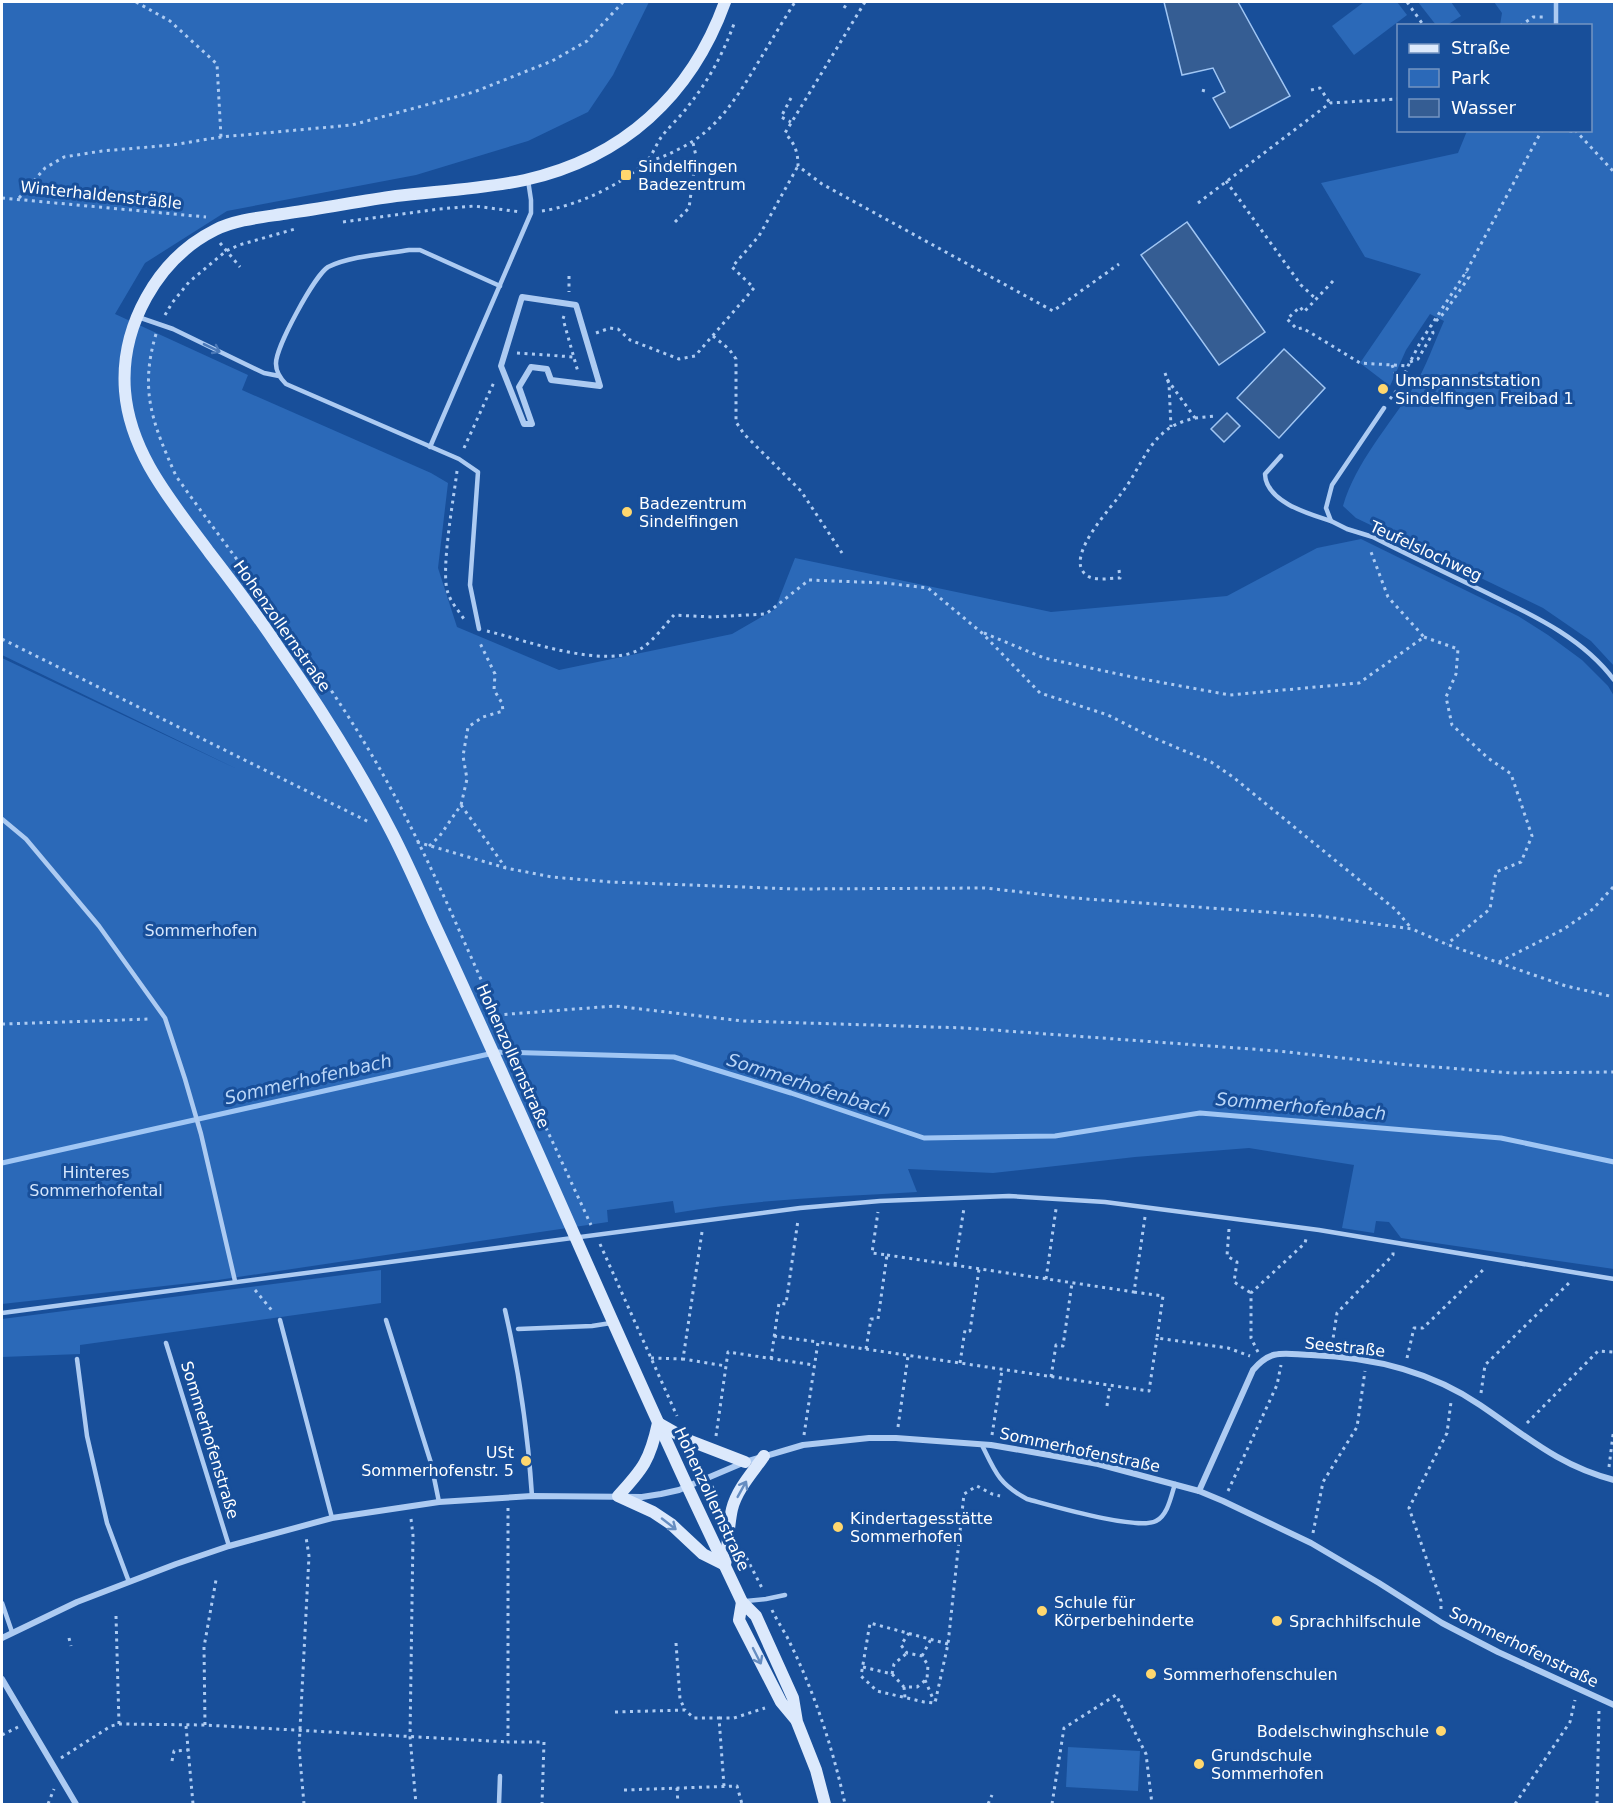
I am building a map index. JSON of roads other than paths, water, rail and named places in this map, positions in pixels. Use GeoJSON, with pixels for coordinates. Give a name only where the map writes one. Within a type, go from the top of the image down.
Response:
{"type":"FeatureCollection","features":[{"type":"Feature","properties":{"kind":"street","name":"Hohenzollernstraße"},"geometry":{"type":"LineString","coordinates":[[725,2],[709,39],[690,72],[669,101],[629,135],[586,160],[566,169],[490,186],[392,196],[258,218],[226,226],[203,237],[176,260],[149,293],[137,316],[128,344],[124,370],[125,397],[134,433],[146,462],[166,494],[232,582],[309,693],[358,770],[392,834],[499,1064],[687,1487],[725,1565],[741,1602],[739,1620],[781,1702],[797,1722],[816,1770],[825,1804]]}},
{"type":"Feature","properties":{"kind":"street"},"geometry":{"type":"LineString","coordinates":[[522,297],[576,305],[600,386],[550,380],[547,369],[531,367],[519,387],[532,424],[524,424],[501,366],[522,297]]}},
{"type":"Feature","properties":{"kind":"street","name":"Seestraße"},"geometry":{"type":"LineString","coordinates":[[1199,1491],[1253,1370],[1270,1355],[1283,1354],[1367,1360],[1404,1368],[1452,1389],[1479,1404],[1555,1457],[1584,1471],[1611,1479]]}},
{"type":"Feature","properties":{"kind":"street"},"geometry":{"type":"LineString","coordinates":[[745,1462],[688,1440],[658,1423],[646,1464],[618,1496],[653,1512],[671,1524],[703,1554],[725,1565],[732,1508],[740,1490],[764,1456]]}},
{"type":"Feature","properties":{"kind":"street","name":"Sommerhofenstraße"},"geometry":{"type":"LineString","coordinates":[[2,1638],[76,1602],[129,1582],[229,1546],[332,1518],[439,1502],[508,1497],[642,1497],[679,1490],[745,1462],[803,1445],[869,1438],[896,1438],[991,1445],[1098,1464],[1199,1491],[1311,1543],[1442,1623],[1498,1652],[1614,1705]]}},
{"type":"Feature","properties":{"kind":"street"},"geometry":{"type":"LineString","coordinates":[[2,1679],[76,1804]]}},
{"type":"Feature","properties":{"kind":"lane"},"geometry":{"type":"LineString","coordinates":[[1556,2],[1556,24]]}},
{"type":"Feature","properties":{"kind":"lane"},"geometry":{"type":"LineString","coordinates":[[430,447],[531,213],[528,179]]}},
{"type":"Feature","properties":{"kind":"lane"},"geometry":{"type":"LineString","coordinates":[[476,630],[470,585],[478,472],[459,459],[286,384],[279,376],[276,363],[286,334],[315,281],[325,269],[337,263],[420,250],[500,286]]}},
{"type":"Feature","properties":{"kind":"lane"},"geometry":{"type":"LineString","coordinates":[[137,316],[173,329],[264,373],[279,376]]}},
{"type":"Feature","properties":{"kind":"lane"},"geometry":{"type":"LineString","coordinates":[[1330,521],[1326,508],[1332,484],[1384,408]]}},
{"type":"Feature","properties":{"kind":"lane","name":"Teufelslochweg"},"geometry":{"type":"LineString","coordinates":[[1281,456],[1265,474],[1269,487],[1279,498],[1299,511],[1373,537],[1538,618],[1582,647],[1602,665],[1614,680]]}},
{"type":"Feature","properties":{"kind":"lane"},"geometry":{"type":"LineString","coordinates":[[2,819],[26,839],[99,926],[165,1018],[186,1079],[201,1134],[236,1281]]}},
{"type":"Feature","properties":{"kind":"lane"},"geometry":{"type":"LineString","coordinates":[[2,1313],[800,1208],[880,1201],[1009,1196],[1115,1203],[1310,1229],[1614,1278]]}},
{"type":"Feature","properties":{"kind":"lane"},"geometry":{"type":"LineString","coordinates":[[505,1310],[529,1441],[532,1496]]}},
{"type":"Feature","properties":{"kind":"lane"},"geometry":{"type":"LineString","coordinates":[[280,1320],[332,1518]]}},
{"type":"Feature","properties":{"kind":"lane"},"geometry":{"type":"LineString","coordinates":[[386,1320],[431,1463],[439,1502]]}},
{"type":"Feature","properties":{"kind":"lane"},"geometry":{"type":"LineString","coordinates":[[518,1329],[592,1326],[613,1322]]}},
{"type":"Feature","properties":{"kind":"lane","name":"Sommerhofenstraße"},"geometry":{"type":"LineString","coordinates":[[166,1343],[229,1546]]}},
{"type":"Feature","properties":{"kind":"lane"},"geometry":{"type":"LineString","coordinates":[[77,1359],[87,1436],[107,1523],[129,1582]]}},
{"type":"Feature","properties":{"kind":"lane"},"geometry":{"type":"LineString","coordinates":[[982,1445],[1003,1484],[1013,1492],[1037,1502],[1122,1521],[1144,1523],[1156,1521],[1166,1511],[1175,1484]]}},
{"type":"Feature","properties":{"kind":"lane"},"geometry":{"type":"LineString","coordinates":[[741,1602],[785,1595]]}},
{"type":"Feature","properties":{"kind":"lane"},"geometry":{"type":"LineString","coordinates":[[2,1603],[12,1632]]}},
{"type":"Feature","properties":{"kind":"lane"},"geometry":{"type":"LineString","coordinates":[[499,1804],[500,1776]]}},
{"type":"Feature","properties":{"kind":"water"},"geometry":{"type":"Polygon","coordinates":[[[1164,2],[1238,2],[1290,96],[1230,128],[1213,98],[1225,92],[1213,68],[1182,75],[1164,2]]]}},
{"type":"Feature","properties":{"kind":"water"},"geometry":{"type":"Polygon","coordinates":[[[1187,222],[1265,332],[1219,365],[1141,255],[1187,222]]]}},
{"type":"Feature","properties":{"kind":"water"},"geometry":{"type":"Polygon","coordinates":[[[1284,349],[1325,388],[1279,438],[1237,398],[1284,349]]]}},
{"type":"Feature","properties":{"kind":"water"},"geometry":{"type":"Polygon","coordinates":[[[1227,413],[1240,426],[1224,442],[1211,429],[1227,413]]]}},
{"type":"Feature","properties":{"kind":"waterway","name":"Sommerhofenbach"},"geometry":{"type":"LineString","coordinates":[[2,1163],[498,1052],[674,1057],[791,1093],[924,1138],[1055,1136],[1200,1113],[1501,1138],[1614,1162]]}},
{"type":"Feature","properties":{"kind":"place","name":"Sindelfingen Badezentrum"},"geometry":{"type":"Point","coordinates":[626,175]}},
{"type":"Feature","properties":{"kind":"place","name":"Umspannststation Sindelfingen Freibad 1"},"geometry":{"type":"Point","coordinates":[1383,389]}},
{"type":"Feature","properties":{"kind":"place","name":"Badezentrum Sindelfingen"},"geometry":{"type":"Point","coordinates":[627,512]}},
{"type":"Feature","properties":{"kind":"place","name":"USt Sommerhofenstr. 5"},"geometry":{"type":"Point","coordinates":[526,1461]}},
{"type":"Feature","properties":{"kind":"place","name":"Kindertagesstätte Sommerhofen"},"geometry":{"type":"Point","coordinates":[838,1527]}},
{"type":"Feature","properties":{"kind":"place","name":"Schule für Körperbehinderte"},"geometry":{"type":"Point","coordinates":[1042,1611]}},
{"type":"Feature","properties":{"kind":"place","name":"Sprachhilfschule"},"geometry":{"type":"Point","coordinates":[1277,1621]}},
{"type":"Feature","properties":{"kind":"place","name":"Sommerhofenschulen"},"geometry":{"type":"Point","coordinates":[1151,1674]}},
{"type":"Feature","properties":{"kind":"place","name":"Bodelschwinghschule"},"geometry":{"type":"Point","coordinates":[1441,1731]}},
{"type":"Feature","properties":{"kind":"place","name":"Grundschule Sommerhofen"},"geometry":{"type":"Point","coordinates":[1199,1764]}},
{"type":"Feature","properties":{"kind":"park label","name":"Sommerhofen"},"geometry":{"type":"Point","coordinates":[201,930]}},
{"type":"Feature","properties":{"kind":"park label","name":"Hinteres Sommerhofental"},"geometry":{"type":"Point","coordinates":[96,1181]}}]}
